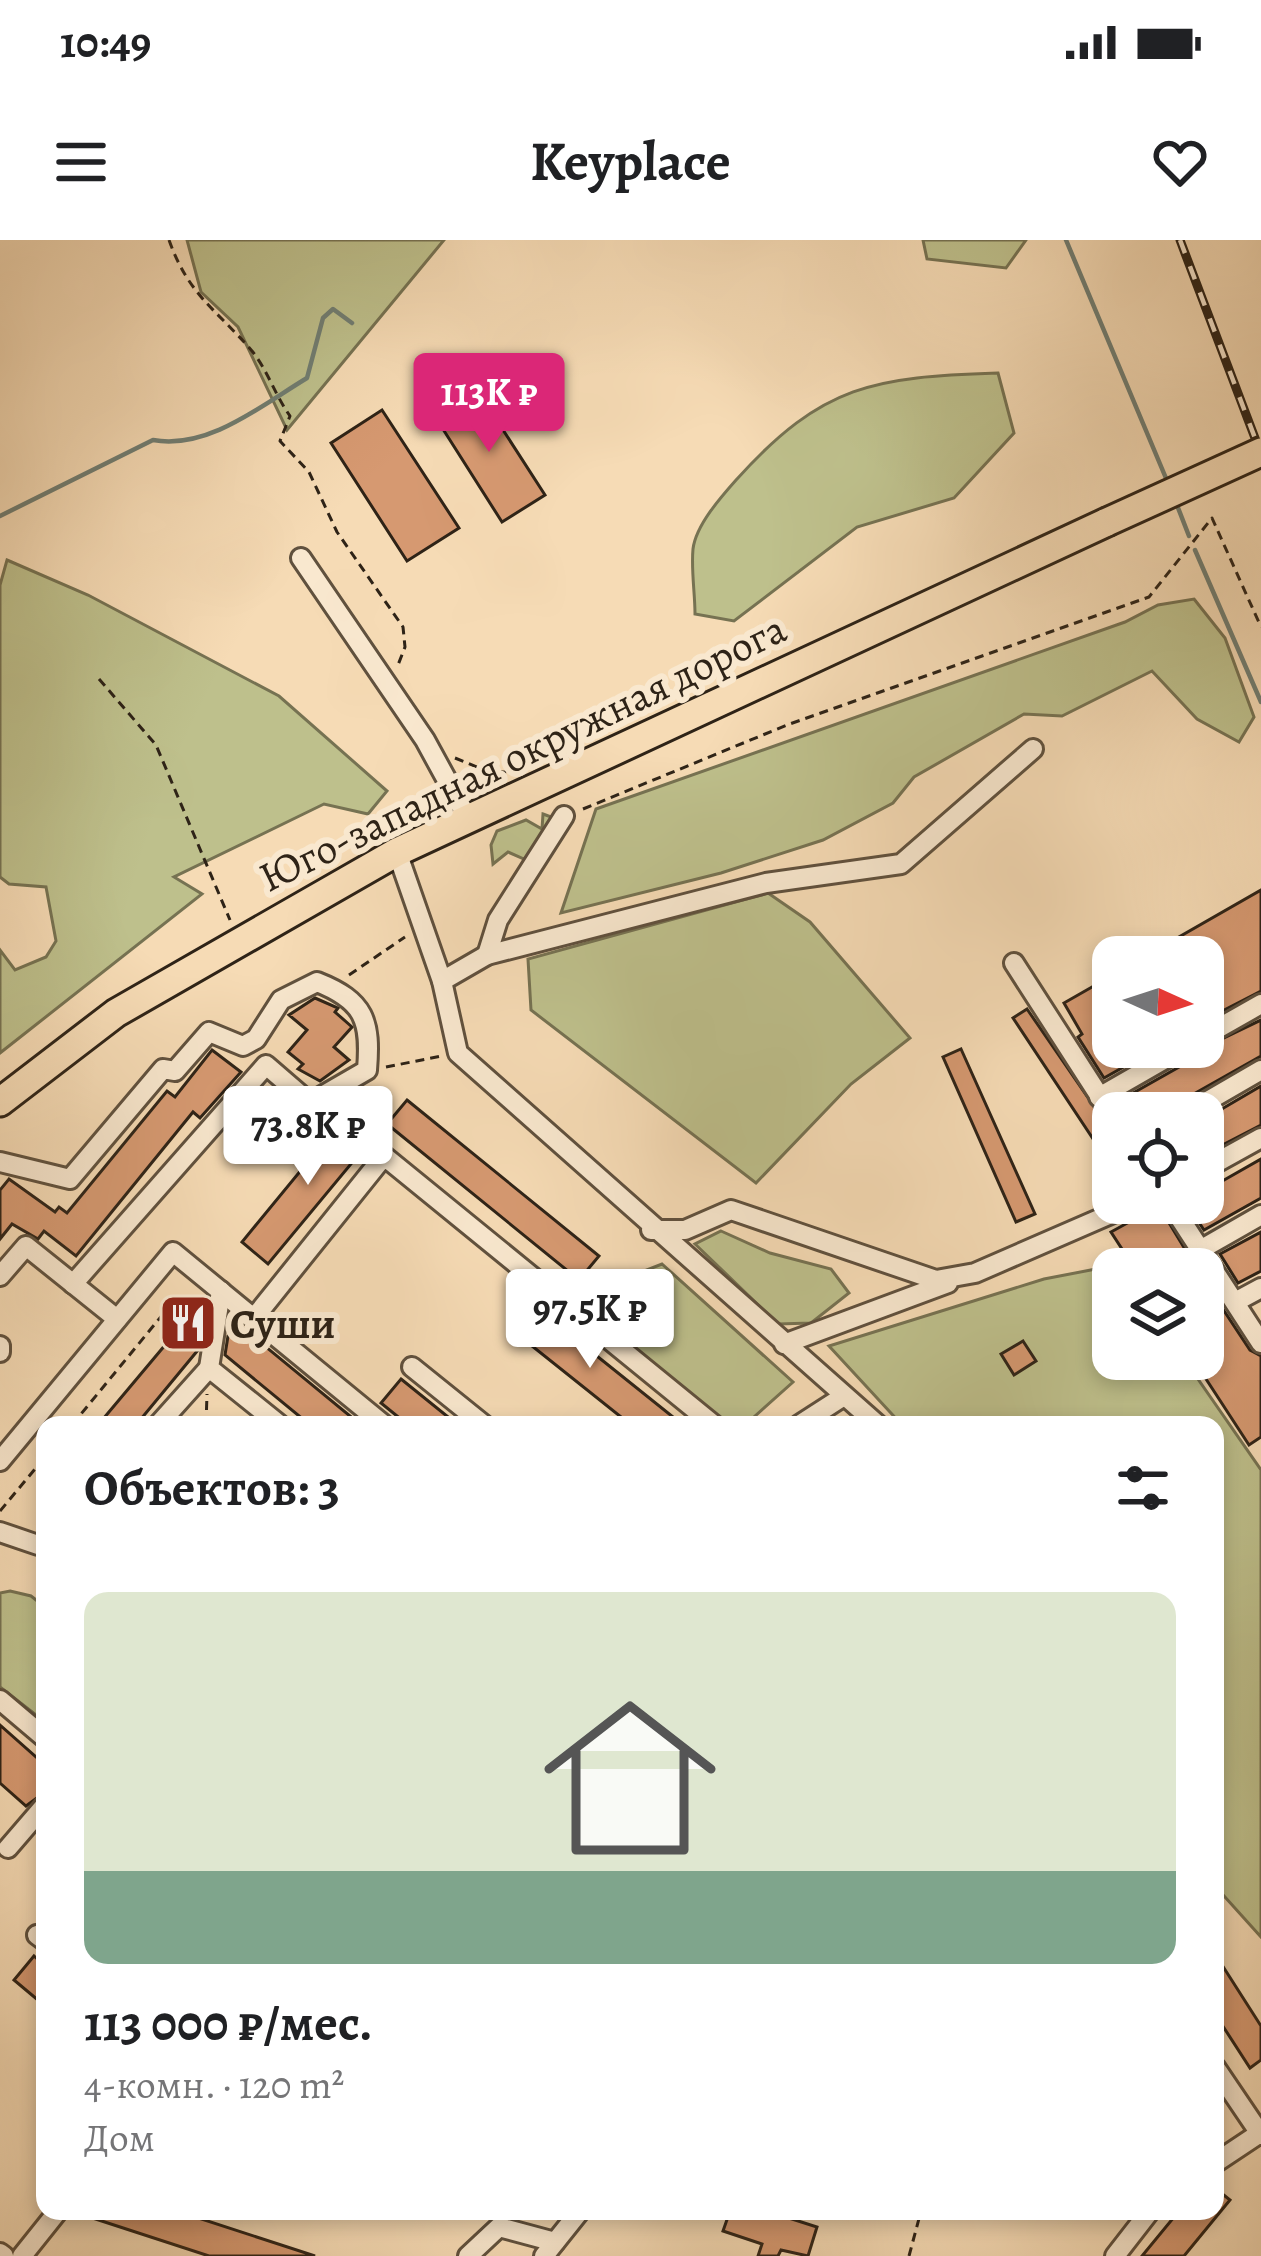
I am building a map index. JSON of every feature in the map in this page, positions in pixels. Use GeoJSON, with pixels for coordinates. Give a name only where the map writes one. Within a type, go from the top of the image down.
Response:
{"type":"FeatureCollection","features":[{"type":"Feature","properties":{"kind":"highway","name":"Юго-западная окружная дорога"},"geometry":{"type":"LineString","coordinates":[[0,1102],[116,1012],[397,852],[1261,452]]}},
{"type":"Feature","properties":{"kind":"street"},"geometry":{"type":"LineString","coordinates":[[301,558],[425,740],[467,818]]}},
{"type":"Feature","properties":{"kind":"street"},"geometry":{"type":"LineString","coordinates":[[442,981],[487,956],[766,883],[901,864],[1033,749]]}},
{"type":"Feature","properties":{"kind":"street"},"geometry":{"type":"LineString","coordinates":[[487,956],[499,920],[564,816]]}},
{"type":"Feature","properties":{"kind":"street"},"geometry":{"type":"LineString","coordinates":[[397,852],[442,981],[458,1053],[652,1230],[867,1416]]}},
{"type":"Feature","properties":{"kind":"street"},"geometry":{"type":"LineString","coordinates":[[1015,963],[1097,1092]]}},
{"type":"Feature","properties":{"kind":"street"},"geometry":{"type":"LineString","coordinates":[[0,1162],[70,1178],[164,1070],[176,1072],[209,1032],[243,1046],[256,1039],[281,1000],[317,982],[349,995],[370,1031],[367,1070],[310,1103],[266,1065],[256,1039]]}},
{"type":"Feature","properties":{"kind":"street"},"geometry":{"type":"LineString","coordinates":[[1224,1025],[1261,1004]]}},
{"type":"Feature","properties":{"kind":"street"},"geometry":{"type":"LineString","coordinates":[[73,1284],[266,1065]]}},
{"type":"Feature","properties":{"kind":"street"},"geometry":{"type":"LineString","coordinates":[[1109,1092],[1150,1068]]}},
{"type":"Feature","properties":{"kind":"street"},"geometry":{"type":"LineString","coordinates":[[1223,1092],[1261,1070]]}},
{"type":"Feature","properties":{"kind":"street"},"geometry":{"type":"LineString","coordinates":[[1224,1158],[1261,1138]]}},
{"type":"Feature","properties":{"kind":"street"},"geometry":{"type":"LineString","coordinates":[[254,1318],[384,1156],[704,1416]]}},
{"type":"Feature","properties":{"kind":"street"},"geometry":{"type":"LineString","coordinates":[[652,1230],[685,1230],[730,1210],[936,1280],[975,1273]]}},
{"type":"Feature","properties":{"kind":"street"},"geometry":{"type":"LineString","coordinates":[[1204,1248],[1261,1215]]}},
{"type":"Feature","properties":{"kind":"street"},"geometry":{"type":"LineString","coordinates":[[784,1344],[975,1273],[1092,1222]]}},
{"type":"Feature","properties":{"kind":"street"},"geometry":{"type":"LineString","coordinates":[[0,1276],[26,1246],[117,1319]]}},
{"type":"Feature","properties":{"kind":"street"},"geometry":{"type":"LineString","coordinates":[[4,1448],[172,1252],[373,1416]]}},
{"type":"Feature","properties":{"kind":"street"},"geometry":{"type":"LineString","coordinates":[[1224,1285],[1261,1343]]}},
{"type":"Feature","properties":{"kind":"street"},"geometry":{"type":"LineString","coordinates":[[1235,1302],[1261,1288]]}},
{"type":"Feature","properties":{"kind":"street"},"geometry":{"type":"LineString","coordinates":[[166,1416],[209,1369],[221,1291]]}},
{"type":"Feature","properties":{"kind":"street"},"geometry":{"type":"LineString","coordinates":[[412,1366],[473,1416]]}},
{"type":"Feature","properties":{"kind":"street"},"geometry":{"type":"LineString","coordinates":[[209,1369],[269,1416]]}},
{"type":"Feature","properties":{"kind":"street"},"geometry":{"type":"LineString","coordinates":[[813,1416],[844,1396]]}},
{"type":"Feature","properties":{"kind":"street"},"geometry":{"type":"LineString","coordinates":[[0,1532],[36,1544]]}},
{"type":"Feature","properties":{"kind":"street"},"geometry":{"type":"LineString","coordinates":[[0,1700],[36,1730]]}},
{"type":"Feature","properties":{"kind":"street"},"geometry":{"type":"LineString","coordinates":[[8,1848],[36,1815]]}},
{"type":"Feature","properties":{"kind":"street"},"geometry":{"type":"LineString","coordinates":[[1224,2080],[1261,2134],[1224,2157]]}},
{"type":"Feature","properties":{"kind":"street"},"geometry":{"type":"LineString","coordinates":[[22,2256],[51,2220]]}},
{"type":"Feature","properties":{"kind":"street"},"geometry":{"type":"LineString","coordinates":[[467,2256],[499,2227],[550,2249],[573,2220]]}},
{"type":"Feature","properties":{"kind":"street"},"geometry":{"type":"LineString","coordinates":[[1115,2256],[1143,2220]]}},
{"type":"Feature","properties":{"kind":"path"},"geometry":{"type":"LineString","coordinates":[[169,240],[183,279],[265,370],[292,423],[280,441],[309,472],[338,532],[403,627],[405,647],[386,680]]}},
{"type":"Feature","properties":{"kind":"path"},"geometry":{"type":"LineString","coordinates":[[564,816],[787,725],[1149,597],[1211,518],[1261,627]]}},
{"type":"Feature","properties":{"kind":"path"},"geometry":{"type":"LineString","coordinates":[[99,679],[156,746],[239,938]]}},
{"type":"Feature","properties":{"kind":"path"},"geometry":{"type":"LineString","coordinates":[[425,740],[440,740],[458,760],[480,770],[507,773],[527,767]]}},
{"type":"Feature","properties":{"kind":"path"},"geometry":{"type":"LineString","coordinates":[[338,990],[370,957],[415,932]]}},
{"type":"Feature","properties":{"kind":"path"},"geometry":{"type":"LineString","coordinates":[[367,1070],[458,1053]]}},
{"type":"Feature","properties":{"kind":"path"},"geometry":{"type":"LineString","coordinates":[[79,1416],[173,1302]]}},
{"type":"Feature","properties":{"kind":"path"},"geometry":{"type":"LineString","coordinates":[[0,1510],[36,1468]]}},
{"type":"Feature","properties":{"kind":"path"},"geometry":{"type":"LineString","coordinates":[[909,2256],[919,2220]]}},
{"type":"Feature","properties":{"kind":"green space"},"geometry":{"type":"Polygon","coordinates":[[[187,240],[444,240],[287,430],[238,327],[201,292],[187,240]]]}},
{"type":"Feature","properties":{"kind":"green space"},"geometry":{"type":"Polygon","coordinates":[[[923,240],[1026,240],[1006,268],[927,259],[923,240]]]}},
{"type":"Feature","properties":{"kind":"green space"},"geometry":{"type":"Polygon","coordinates":[[[998,373],[1014,433],[954,498],[857,527],[734,621],[695,614],[693,557],[699,530],[737,479],[797,423],[853,392],[884,383],[998,373]]]}},
{"type":"Feature","properties":{"kind":"green space"},"geometry":{"type":"Polygon","coordinates":[[[7,560],[88,595],[279,696],[387,791],[368,814],[324,804],[174,877],[202,894],[0,1053],[0,950],[15,970],[46,957],[56,941],[46,887],[9,884],[0,877],[0,585],[7,560]]]}},
{"type":"Feature","properties":{"kind":"green space"},"geometry":{"type":"Polygon","coordinates":[[[1194,599],[1225,638],[1254,717],[1239,742],[1197,719],[1152,671],[1062,716],[1024,714],[914,777],[893,803],[823,840],[721,873],[561,913],[596,809],[1125,622],[1158,605],[1194,599]]]}},
{"type":"Feature","properties":{"kind":"green space"},"geometry":{"type":"Polygon","coordinates":[[[543,814],[554,818],[536,850],[524,859],[508,852],[493,864],[491,845],[497,831],[526,820],[542,829],[543,814]]]}},
{"type":"Feature","properties":{"kind":"green space"},"geometry":{"type":"Polygon","coordinates":[[[768,893],[810,922],[910,1038],[851,1084],[756,1183],[531,1010],[528,959],[768,893]]]}},
{"type":"Feature","properties":{"kind":"green space"},"geometry":{"type":"Polygon","coordinates":[[[721,1231],[770,1253],[831,1269],[849,1293],[811,1323],[778,1324],[695,1244],[721,1231]]]}},
{"type":"Feature","properties":{"kind":"green space"},"geometry":{"type":"Polygon","coordinates":[[[662,1264],[793,1382],[755,1416],[718,1416],[585,1309],[585,1294],[662,1264]]]}},
{"type":"Feature","properties":{"kind":"green space"},"geometry":{"type":"Polygon","coordinates":[[[1092,1270],[1092,1380],[1199,1380],[1224,1416],[894,1416],[829,1346],[1044,1279],[1092,1270]]]}},
{"type":"Feature","properties":{"kind":"green space"},"geometry":{"type":"Polygon","coordinates":[[[1224,1417],[1261,1470],[1261,1937],[1224,1896],[1224,1417]]]}},
{"type":"Feature","properties":{"kind":"green space"},"geometry":{"type":"Polygon","coordinates":[[[10,1591],[36,1600],[36,1715],[0,1687],[0,1593],[10,1591]]]}},
{"type":"Feature","properties":{"kind":"building"},"geometry":{"type":"Polygon","coordinates":[[[476,388],[545,495],[502,522],[434,415],[476,388]]]}},
{"type":"Feature","properties":{"kind":"building"},"geometry":{"type":"Polygon","coordinates":[[[382,410],[459,528],[407,561],[331,443],[382,410]]]}},
{"type":"Feature","properties":{"kind":"building"},"geometry":{"type":"Polygon","coordinates":[[[1261,890],[1261,991],[1224,1010],[1224,936],[1181,936],[1261,890]]]}},
{"type":"Feature","properties":{"kind":"building"},"geometry":{"type":"Polygon","coordinates":[[[1092,987],[1092,1059],[1078,1037],[1082,1034],[1064,1003],[1092,987]]]}},
{"type":"Feature","properties":{"kind":"building"},"geometry":{"type":"Polygon","coordinates":[[[315,998],[338,1008],[335,1012],[352,1027],[334,1047],[349,1060],[320,1081],[298,1069],[303,1064],[288,1052],[307,1030],[289,1015],[315,998]]]}},
{"type":"Feature","properties":{"kind":"building"},"geometry":{"type":"Polygon","coordinates":[[[1027,1009],[1092,1103],[1092,1137],[1013,1018],[1027,1009]]]}},
{"type":"Feature","properties":{"kind":"building"},"geometry":{"type":"Polygon","coordinates":[[[1261,1020],[1261,1056],[1197,1092],[1135,1092],[1177,1068],[1224,1068],[1224,1038],[1261,1020]]]}},
{"type":"Feature","properties":{"kind":"building"},"geometry":{"type":"Polygon","coordinates":[[[961,1049],[1035,1214],[1016,1222],[943,1057],[961,1049]]]}},
{"type":"Feature","properties":{"kind":"building"},"geometry":{"type":"Polygon","coordinates":[[[212,1050],[241,1072],[200,1118],[193,1112],[76,1256],[44,1231],[38,1239],[12,1224],[0,1239],[0,1190],[9,1179],[55,1212],[59,1207],[67,1213],[167,1091],[175,1097],[212,1050]]]}},
{"type":"Feature","properties":{"kind":"building"},"geometry":{"type":"Polygon","coordinates":[[[1098,1068],[1122,1068],[1104,1078],[1098,1068]]]}},
{"type":"Feature","properties":{"kind":"building"},"geometry":{"type":"Polygon","coordinates":[[[1261,1086],[1261,1125],[1224,1144],[1224,1108],[1261,1086]]]}},
{"type":"Feature","properties":{"kind":"building"},"geometry":{"type":"Polygon","coordinates":[[[407,1100],[599,1256],[579,1280],[387,1124],[407,1100]]]}},
{"type":"Feature","properties":{"kind":"building"},"geometry":{"type":"Polygon","coordinates":[[[348,1113],[375,1135],[268,1264],[242,1242],[348,1113]]]}},
{"type":"Feature","properties":{"kind":"building"},"geometry":{"type":"Polygon","coordinates":[[[1261,1159],[1261,1198],[1224,1219],[1224,1180],[1261,1159]]]}},
{"type":"Feature","properties":{"kind":"building"},"geometry":{"type":"Polygon","coordinates":[[[1126,1224],[1170,1224],[1184,1248],[1121,1248],[1111,1232],[1126,1224]]]}},
{"type":"Feature","properties":{"kind":"building"},"geometry":{"type":"Polygon","coordinates":[[[1261,1232],[1261,1271],[1238,1283],[1224,1252],[1261,1232]]]}},
{"type":"Feature","properties":{"kind":"building"},"geometry":{"type":"Polygon","coordinates":[[[532,1304],[672,1416],[620,1416],[512,1330],[532,1304]]]}},
{"type":"Feature","properties":{"kind":"building"},"geometry":{"type":"Polygon","coordinates":[[[1224,1311],[1250,1350],[1261,1356],[1261,1437],[1249,1445],[1207,1380],[1224,1380],[1224,1311]]]}},
{"type":"Feature","properties":{"kind":"building"},"geometry":{"type":"Polygon","coordinates":[[[187,1319],[201,1331],[198,1350],[143,1416],[106,1416],[187,1319]]]}},
{"type":"Feature","properties":{"kind":"building"},"geometry":{"type":"Polygon","coordinates":[[[238,1324],[350,1416],[299,1416],[225,1355],[228,1336],[238,1324]]]}},
{"type":"Feature","properties":{"kind":"building"},"geometry":{"type":"Polygon","coordinates":[[[1023,1341],[1036,1361],[1014,1375],[1001,1354],[1023,1341]]]}},
{"type":"Feature","properties":{"kind":"building"},"geometry":{"type":"Polygon","coordinates":[[[401,1379],[447,1416],[397,1416],[381,1403],[401,1379]]]}},
{"type":"Feature","properties":{"kind":"building"},"geometry":{"type":"Polygon","coordinates":[[[0,1725],[36,1757],[36,1799],[26,1806],[0,1783],[0,1725]]]}},
{"type":"Feature","properties":{"kind":"building"},"geometry":{"type":"Polygon","coordinates":[[[34,1956],[36,1958],[36,1998],[14,1980],[34,1956]]]}},
{"type":"Feature","properties":{"kind":"building"},"geometry":{"type":"Polygon","coordinates":[[[1224,1968],[1261,2026],[1261,2060],[1250,2068],[1224,2028],[1224,1968]]]}},
{"type":"Feature","properties":{"kind":"building"},"geometry":{"type":"Polygon","coordinates":[[[99,2220],[205,2220],[315,2256],[209,2256],[99,2220]]]}},
{"type":"Feature","properties":{"kind":"building"},"geometry":{"type":"Polygon","coordinates":[[[727,2220],[795,2220],[817,2227],[808,2256],[781,2250],[778,2256],[758,2256],[762,2244],[723,2231],[727,2220]]]}},
{"type":"Feature","properties":{"kind":"building"},"geometry":{"type":"Polygon","coordinates":[[[1172,2220],[1214,2220],[1184,2256],[1142,2256],[1172,2220]]]}},
{"type":"Feature","properties":{"kind":"waterway"},"geometry":{"type":"LineString","coordinates":[[1066,240],[1168,483]]}},
{"type":"Feature","properties":{"kind":"waterway"},"geometry":{"type":"LineString","coordinates":[[0,516],[153,440],[194,438],[234,423],[307,378],[323,318],[333,309],[352,323]]}},
{"type":"Feature","properties":{"kind":"waterway"},"geometry":{"type":"LineString","coordinates":[[1175,500],[1189,536]]}},
{"type":"Feature","properties":{"kind":"waterway"},"geometry":{"type":"LineString","coordinates":[[1195,550],[1261,702]]}},
{"type":"Feature","properties":{"kind":"railway"},"geometry":{"type":"LineString","coordinates":[[1180,240],[1261,454]]}},
{"type":"Feature","properties":{"kind":"place","name":"Суши"},"geometry":{"type":"Point","coordinates":[188,1323]}}]}
